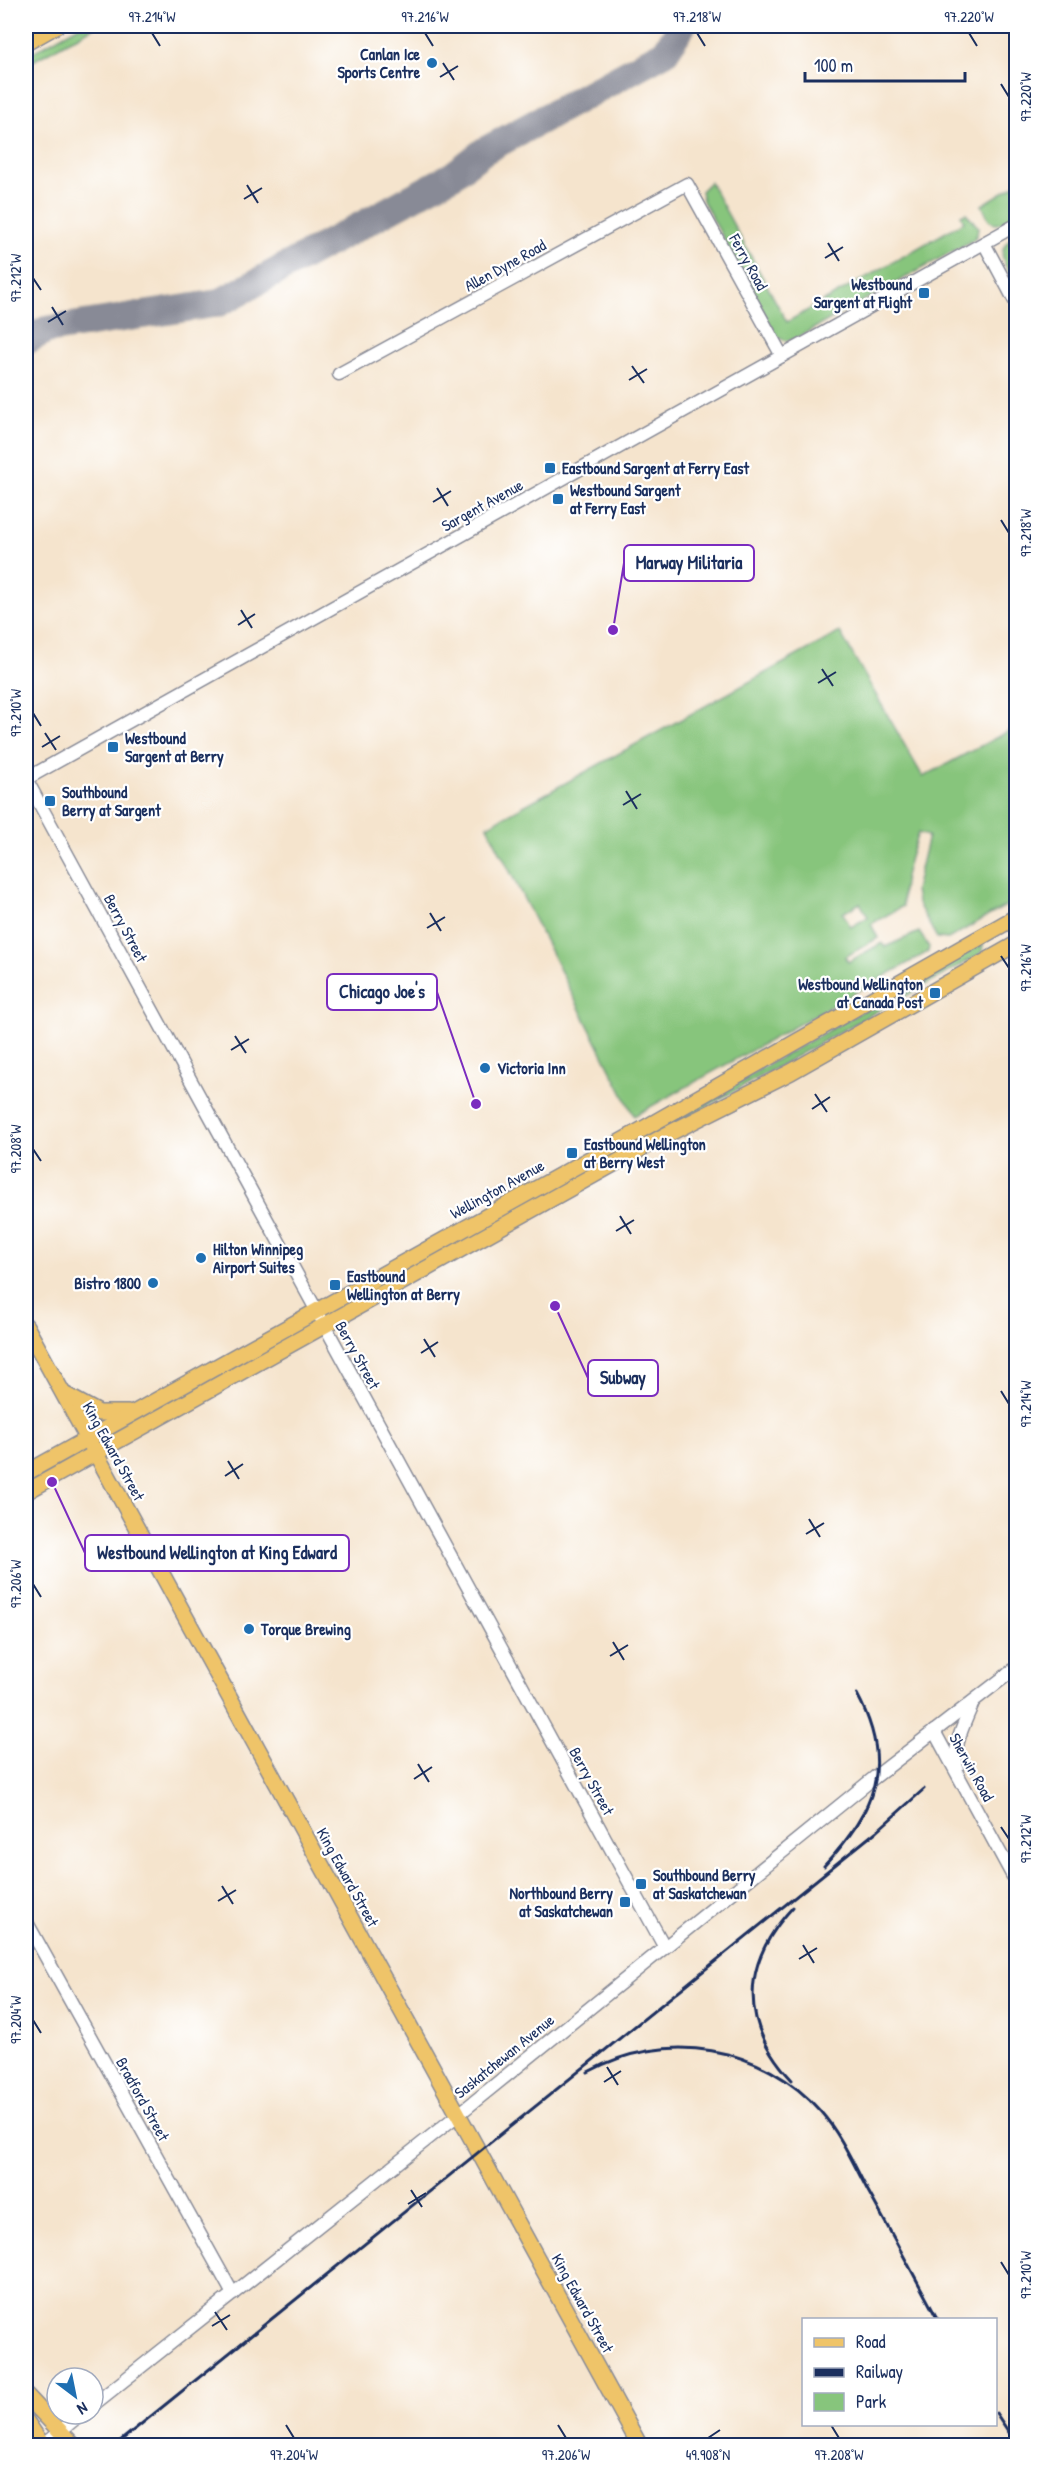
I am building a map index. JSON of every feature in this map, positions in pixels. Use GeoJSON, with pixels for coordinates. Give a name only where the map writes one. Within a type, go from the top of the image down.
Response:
{"type":"FeatureCollection","features":[{"type":"Feature","properties":{"kind":"main road"},"geometry":{"type":"LineString","coordinates":[[26,43],[56,26]]}},
{"type":"Feature","properties":{"kind":"main road","name":"Wellington Avenue"},"geometry":{"type":"LineString","coordinates":[[26,1473],[627,1138],[1017,917]]}},
{"type":"Feature","properties":{"kind":"main road"},"geometry":{"type":"LineString","coordinates":[[26,1492],[635,1152],[790,1072],[1017,944]]}},
{"type":"Feature","properties":{"kind":"main road","name":"King Edward Street"},"geometry":{"type":"LineString","coordinates":[[26,1326],[640,2445]]}},
{"type":"Feature","properties":{"kind":"main road"},"geometry":{"type":"LineString","coordinates":[[62,1393],[99,1413],[125,1414],[139,1409]]}},
{"type":"Feature","properties":{"kind":"main road"},"geometry":{"type":"LineString","coordinates":[[26,2395],[59,2432],[74,2445]]}},
{"type":"Feature","properties":{"kind":"main road"},"geometry":{"type":"LineString","coordinates":[[26,2421],[43,2445]]}},
{"type":"Feature","properties":{"kind":"street","name":"Ferry Road"},"geometry":{"type":"LineString","coordinates":[[687,184],[782,356]]}},
{"type":"Feature","properties":{"kind":"street","name":"Allen Dyne Road"},"geometry":{"type":"LineString","coordinates":[[339,374],[687,184]]}},
{"type":"Feature","properties":{"kind":"street","name":"Sargent Avenue"},"geometry":{"type":"LineString","coordinates":[[26,779],[1017,225]]}},
{"type":"Feature","properties":{"kind":"street"},"geometry":{"type":"LineString","coordinates":[[984,243],[1017,303]]}},
{"type":"Feature","properties":{"kind":"street","name":"Berry Street"},"geometry":{"type":"LineString","coordinates":[[26,779],[664,1946]]}},
{"type":"Feature","properties":{"kind":"street"},"geometry":{"type":"LineString","coordinates":[[627,1138],[635,1152]]}},
{"type":"Feature","properties":{"kind":"street"},"geometry":{"type":"LineString","coordinates":[[458,1232],[467,1246]]}},
{"type":"Feature","properties":{"kind":"street","name":"Saskatchewan Avenue"},"geometry":{"type":"LineString","coordinates":[[105,2395],[459,2114],[664,1946],[934,1731],[1017,1668]]}},
{"type":"Feature","properties":{"kind":"street"},"geometry":{"type":"LineString","coordinates":[[960,1778],[956,1749],[973,1702]]}},
{"type":"Feature","properties":{"kind":"street","name":"Sherwin Road"},"geometry":{"type":"LineString","coordinates":[[934,1731],[1017,1882]]}},
{"type":"Feature","properties":{"kind":"street","name":"Bradford Street"},"geometry":{"type":"LineString","coordinates":[[26,1921],[233,2294]]}},
{"type":"Feature","properties":{"kind":"street"},"geometry":{"type":"LineString","coordinates":[[43,2445],[66,2426]]}},
{"type":"Feature","properties":{"kind":"green space"},"geometry":{"type":"Polygon","coordinates":[[[79,26],[96,26],[26,65],[26,56],[79,26]]]}},
{"type":"Feature","properties":{"kind":"green space"},"geometry":{"type":"Polygon","coordinates":[[[710,182],[787,322],[964,222],[961,215],[966,213],[978,227],[977,235],[973,240],[793,340],[785,341],[776,335],[703,201],[701,191],[710,182]]]}},
{"type":"Feature","properties":{"kind":"green space"},"geometry":{"type":"Polygon","coordinates":[[[1016,184],[1016,216],[1005,223],[995,224],[989,220],[982,205],[1016,184]]]}},
{"type":"Feature","properties":{"kind":"green space"},"geometry":{"type":"Polygon","coordinates":[[[1016,235],[1016,285],[1005,265],[1002,252],[1008,241],[1016,235]]]}},
{"type":"Feature","properties":{"kind":"green space"},"geometry":{"type":"Polygon","coordinates":[[[840,632],[923,777],[1016,727],[1016,900],[948,939],[937,938],[917,902],[915,890],[928,836],[918,833],[905,878],[903,906],[871,924],[878,938],[845,957],[848,962],[882,943],[885,947],[919,932],[929,947],[928,952],[634,1116],[487,826],[840,632]],[[860,903],[843,913],[851,927],[868,917],[860,903]]]}},
{"type":"Feature","properties":{"kind":"green space"},"geometry":{"type":"Polygon","coordinates":[[[983,943],[982,953],[902,998],[898,991],[983,943]]]}},
{"type":"Feature","properties":{"kind":"green space"},"geometry":{"type":"Polygon","coordinates":[[[893,994],[897,1000],[666,1129],[663,1124],[893,994]]]}},
{"type":"Feature","properties":{"kind":"taxiway"},"geometry":{"type":"LineString","coordinates":[[26,341],[46,330],[219,303],[453,175],[484,151],[665,52],[682,26]]}},
{"type":"Feature","properties":{"kind":"railway"},"geometry":{"type":"LineString","coordinates":[[824,1866],[856,1826],[867,1806],[874,1786],[877,1765],[875,1743],[869,1720],[857,1694]]}},
{"type":"Feature","properties":{"kind":"railway"},"geometry":{"type":"LineString","coordinates":[[114,2446],[877,1831],[924,1789]]}},
{"type":"Feature","properties":{"kind":"railway"},"geometry":{"type":"LineString","coordinates":[[792,2080],[762,2037],[755,2015],[753,1993],[756,1971],[763,1950],[776,1928],[793,1907]]}},
{"type":"Feature","properties":{"kind":"railway"},"geometry":{"type":"LineString","coordinates":[[588,2072],[618,2059],[649,2051],[680,2048],[712,2051],[742,2059],[771,2071],[797,2089],[821,2112],[841,2140],[937,2318]]}},
{"type":"Feature","properties":{"kind":"railway"},"geometry":{"type":"LineString","coordinates":[[997,2414],[1016,2443]]}},
{"type":"Feature","properties":{"kind":"place","name":"Canlan Ice Sports Centre"},"geometry":{"type":"Point","coordinates":[432,63]}},
{"type":"Feature","properties":{"kind":"place","name":"Westbound Sargent at Flight"},"geometry":{"type":"Point","coordinates":[924,293]}},
{"type":"Feature","properties":{"kind":"place","name":"Eastbound Sargent at Ferry East"},"geometry":{"type":"Point","coordinates":[550,468]}},
{"type":"Feature","properties":{"kind":"place","name":"Westbound Sargent at Ferry East"},"geometry":{"type":"Point","coordinates":[558,499]}},
{"type":"Feature","properties":{"kind":"place","name":"Marway Militaria"},"geometry":{"type":"Point","coordinates":[613,630]}},
{"type":"Feature","properties":{"kind":"place","name":"Westbound Sargent at Berry"},"geometry":{"type":"Point","coordinates":[113,747]}},
{"type":"Feature","properties":{"kind":"place","name":"Southbound Berry at Sargent"},"geometry":{"type":"Point","coordinates":[50,801]}},
{"type":"Feature","properties":{"kind":"place","name":"Westbound Wellington at Canada Post"},"geometry":{"type":"Point","coordinates":[935,993]}},
{"type":"Feature","properties":{"kind":"place","name":"Victoria Inn"},"geometry":{"type":"Point","coordinates":[485,1068]}},
{"type":"Feature","properties":{"kind":"place","name":"Chicago Joe's"},"geometry":{"type":"Point","coordinates":[476,1104]}},
{"type":"Feature","properties":{"kind":"place","name":"Eastbound Wellington at Berry West"},"geometry":{"type":"Point","coordinates":[572,1153]}},
{"type":"Feature","properties":{"kind":"place","name":"Hilton Winnipeg Airport Suites"},"geometry":{"type":"Point","coordinates":[201,1258]}},
{"type":"Feature","properties":{"kind":"place","name":"Bistro 1800"},"geometry":{"type":"Point","coordinates":[153,1283]}},
{"type":"Feature","properties":{"kind":"place","name":"Eastbound Wellington at Berry"},"geometry":{"type":"Point","coordinates":[335,1285]}},
{"type":"Feature","properties":{"kind":"place","name":"Subway"},"geometry":{"type":"Point","coordinates":[555,1306]}},
{"type":"Feature","properties":{"kind":"place","name":"Westbound Wellington at King Edward"},"geometry":{"type":"Point","coordinates":[52,1482]}},
{"type":"Feature","properties":{"kind":"place","name":"Torque Brewing"},"geometry":{"type":"Point","coordinates":[249,1629]}},
{"type":"Feature","properties":{"kind":"place","name":"Southbound Berry at Saskatchewan"},"geometry":{"type":"Point","coordinates":[641,1884]}},
{"type":"Feature","properties":{"kind":"place","name":"Northbound Berry at Saskatchewan"},"geometry":{"type":"Point","coordinates":[625,1902]}}]}
